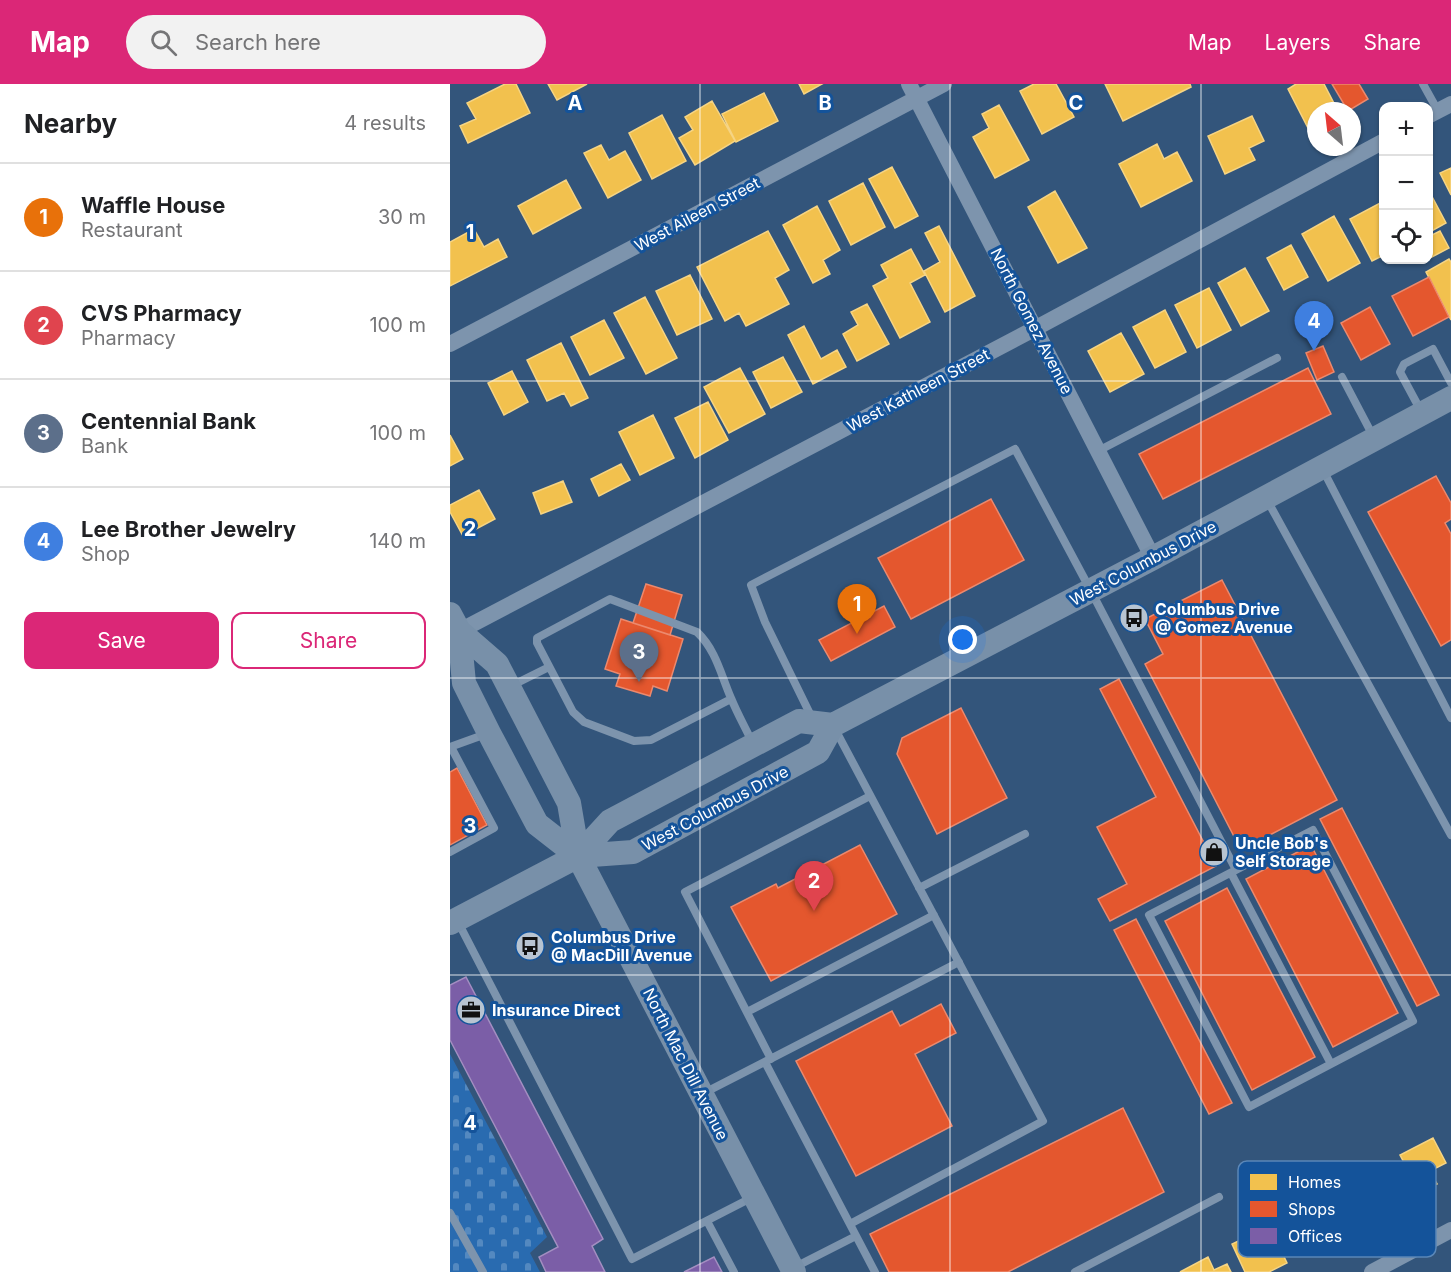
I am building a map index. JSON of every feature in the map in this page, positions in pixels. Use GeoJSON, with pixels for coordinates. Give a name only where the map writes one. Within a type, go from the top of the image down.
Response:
{"type":"FeatureCollection","features":[{"type":"Feature","properties":{"kind":"main road","name":"West Columbus Drive"},"geometry":{"type":"LineString","coordinates":[[453,921],[578,856],[610,821],[799,721],[824,724],[1091,591],[1451,398]]}},
{"type":"Feature","properties":{"kind":"main road","name":"North Mac Dill Avenue"},"geometry":{"type":"LineString","coordinates":[[453,627],[497,664],[569,803],[578,856],[793,1270]]}},
{"type":"Feature","properties":{"kind":"main road","name":"North Mac Dill Avenue"},"geometry":{"type":"LineString","coordinates":[[453,627],[464,683],[537,824],[578,856]]}},
{"type":"Feature","properties":{"kind":"main road","name":"West Columbus Drive"},"geometry":{"type":"LineString","coordinates":[[578,856],[633,852],[818,752],[824,724]]}},
{"type":"Feature","properties":{"kind":"street","name":"West Aileen Street"},"geometry":{"type":"LineString","coordinates":[[450,344],[913,91],[944,84]]}},
{"type":"Feature","properties":{"kind":"street","name":"North Gomez Avenue"},"geometry":{"type":"LineString","coordinates":[[913,91],[1153,558]]}},
{"type":"Feature","properties":{"kind":"street","name":"West Kathleen Street"},"geometry":{"type":"LineString","coordinates":[[453,627],[1036,328],[1379,143]]}},
{"type":"Feature","properties":{"kind":"street"},"geometry":{"type":"LineString","coordinates":[[1436,1238],[1451,1230]]}},
{"type":"Feature","properties":{"kind":"street"},"geometry":{"type":"LineString","coordinates":[[1372,1272],[1400,1257]]}},
{"type":"Feature","properties":{"kind":"lane"},"geometry":{"type":"LineString","coordinates":[[1423,84],[1439,111]]}},
{"type":"Feature","properties":{"kind":"lane"},"geometry":{"type":"LineString","coordinates":[[1422,414],[1401,372],[1404,364],[1433,349],[1451,383]]}},
{"type":"Feature","properties":{"kind":"lane"},"geometry":{"type":"LineString","coordinates":[[1098,451],[1277,358]]}},
{"type":"Feature","properties":{"kind":"lane"},"geometry":{"type":"LineString","coordinates":[[1342,377],[1374,439]]}},
{"type":"Feature","properties":{"kind":"lane"},"geometry":{"type":"LineString","coordinates":[[850,1224],[1043,1121],[870,796],[824,724],[765,622],[751,585],[1015,448],[1091,591],[1331,1064]]}},
{"type":"Feature","properties":{"kind":"lane"},"geometry":{"type":"LineString","coordinates":[[1322,468],[1451,718]]}},
{"type":"Feature","properties":{"kind":"lane"},"geometry":{"type":"LineString","coordinates":[[1266,498],[1451,834]]}},
{"type":"Feature","properties":{"kind":"lane"},"geometry":{"type":"LineString","coordinates":[[731,699],[651,740],[634,741],[584,722],[573,712],[549,668],[537,643],[537,638],[610,599],[697,632],[713,652],[731,699],[754,745]]}},
{"type":"Feature","properties":{"kind":"lane"},"geometry":{"type":"LineString","coordinates":[[509,687],[549,668]]}},
{"type":"Feature","properties":{"kind":"lane"},"geometry":{"type":"LineString","coordinates":[[450,852],[494,828],[450,747],[489,733]]}},
{"type":"Feature","properties":{"kind":"lane"},"geometry":{"type":"LineString","coordinates":[[870,796],[685,892],[875,1272]]}},
{"type":"Feature","properties":{"kind":"lane"},"geometry":{"type":"LineString","coordinates":[[1313,830],[1413,1021],[1331,1064],[1249,1107],[1149,915],[1313,830]]}},
{"type":"Feature","properties":{"kind":"lane"},"geometry":{"type":"LineString","coordinates":[[919,888],[1025,834]]}},
{"type":"Feature","properties":{"kind":"lane"},"geometry":{"type":"LineString","coordinates":[[747,1012],[934,915]]}},
{"type":"Feature","properties":{"kind":"lane"},"geometry":{"type":"LineString","coordinates":[[453,921],[632,1259],[754,1196]]}},
{"type":"Feature","properties":{"kind":"lane"},"geometry":{"type":"LineString","coordinates":[[701,1094],[959,962]]}},
{"type":"Feature","properties":{"kind":"lane"},"geometry":{"type":"LineString","coordinates":[[1075,1272],[1219,1197]]}},
{"type":"Feature","properties":{"kind":"lane"},"geometry":{"type":"LineString","coordinates":[[450,1214],[483,1272]]}},
{"type":"Feature","properties":{"kind":"lane"},"geometry":{"type":"LineString","coordinates":[[707,1221],[734,1272]]}},
{"type":"Feature","properties":{"kind":"lane"},"geometry":{"type":"LineString","coordinates":[[793,1270],[856,1236]]}},
{"type":"Feature","properties":{"kind":"green space"},"geometry":{"type":"Polygon","coordinates":[[[450,1054],[547,1237],[530,1253],[540,1272],[450,1272],[450,1054]]]}},
{"type":"Feature","properties":{"kind":"building: Homes"},"geometry":{"type":"Polygon","coordinates":[[[505,84],[516,84],[530,113],[468,143],[460,126],[476,119],[467,103],[505,84]]]}},
{"type":"Feature","properties":{"kind":"building: Homes"},"geometry":{"type":"Polygon","coordinates":[[[548,84],[587,84],[557,100],[548,84]]]}},
{"type":"Feature","properties":{"kind":"building: Homes"},"geometry":{"type":"Polygon","coordinates":[[[799,84],[822,84],[804,94],[799,84]]]}},
{"type":"Feature","properties":{"kind":"building: Homes"},"geometry":{"type":"Polygon","coordinates":[[[1034,84],[1056,84],[1074,117],[1042,134],[1020,91],[1034,84]]]}},
{"type":"Feature","properties":{"kind":"building: Homes"},"geometry":{"type":"Polygon","coordinates":[[[1105,84],[1190,84],[1191,87],[1123,121],[1105,84]]]}},
{"type":"Feature","properties":{"kind":"building: Homes"},"geometry":{"type":"Polygon","coordinates":[[[1296,84],[1324,84],[1333,102],[1307,102],[1307,126],[1288,89],[1296,84]]]}},
{"type":"Feature","properties":{"kind":"building: Homes"},"geometry":{"type":"Polygon","coordinates":[[[764,93],[778,121],[736,142],[722,114],[764,93]]]}},
{"type":"Feature","properties":{"kind":"building: Homes"},"geometry":{"type":"Polygon","coordinates":[[[712,101],[735,141],[695,165],[679,138],[693,130],[685,117],[712,101]]]}},
{"type":"Feature","properties":{"kind":"building: Homes"},"geometry":{"type":"Polygon","coordinates":[[[999,105],[1029,160],[995,178],[973,137],[989,128],[982,114],[999,105]]]}},
{"type":"Feature","properties":{"kind":"building: Homes"},"geometry":{"type":"Polygon","coordinates":[[[662,115],[686,161],[652,179],[629,133],[662,115]]]}},
{"type":"Feature","properties":{"kind":"building: Homes"},"geometry":{"type":"Polygon","coordinates":[[[1252,116],[1264,141],[1249,148],[1255,160],[1225,174],[1208,136],[1252,116]]]}},
{"type":"Feature","properties":{"kind":"building: Homes"},"geometry":{"type":"Polygon","coordinates":[[[1157,144],[1164,159],[1177,152],[1192,181],[1141,207],[1119,164],[1157,144]]]}},
{"type":"Feature","properties":{"kind":"building: Homes"},"geometry":{"type":"Polygon","coordinates":[[[601,145],[609,160],[625,151],[641,180],[608,198],[584,153],[601,145]]]}},
{"type":"Feature","properties":{"kind":"building: Homes"},"geometry":{"type":"Polygon","coordinates":[[[892,167],[918,216],[895,228],[869,179],[892,167]]]}},
{"type":"Feature","properties":{"kind":"building: Homes"},"geometry":{"type":"Polygon","coordinates":[[[1451,168],[1451,195],[1440,173],[1451,168]]]}},
{"type":"Feature","properties":{"kind":"building: Homes"},"geometry":{"type":"Polygon","coordinates":[[[566,180],[581,208],[533,234],[518,206],[566,180]]]}},
{"type":"Feature","properties":{"kind":"building: Homes"},"geometry":{"type":"Polygon","coordinates":[[[863,183],[885,227],[851,245],[829,201],[863,183]]]}},
{"type":"Feature","properties":{"kind":"building: Homes"},"geometry":{"type":"Polygon","coordinates":[[[1055,191],[1087,248],[1058,263],[1028,207],[1055,191]]]}},
{"type":"Feature","properties":{"kind":"building: Homes"},"geometry":{"type":"Polygon","coordinates":[[[1433,198],[1446,223],[1433,230],[1433,198]]]}},
{"type":"Feature","properties":{"kind":"building: Homes"},"geometry":{"type":"Polygon","coordinates":[[[1379,204],[1379,258],[1372,261],[1350,219],[1379,204]]]}},
{"type":"Feature","properties":{"kind":"building: Homes"},"geometry":{"type":"Polygon","coordinates":[[[817,206],[840,250],[823,260],[830,274],[813,283],[783,225],[817,206]]]}},
{"type":"Feature","properties":{"kind":"building: Homes"},"geometry":{"type":"Polygon","coordinates":[[[1334,216],[1360,263],[1328,281],[1302,234],[1334,216]]]}},
{"type":"Feature","properties":{"kind":"building: Homes"},"geometry":{"type":"Polygon","coordinates":[[[939,226],[975,296],[945,312],[924,271],[940,262],[925,233],[939,226]]]}},
{"type":"Feature","properties":{"kind":"building: Homes"},"geometry":{"type":"Polygon","coordinates":[[[474,229],[484,247],[498,239],[507,257],[450,286],[450,242],[474,229]]]}},
{"type":"Feature","properties":{"kind":"building: Homes"},"geometry":{"type":"Polygon","coordinates":[[[768,231],[789,270],[775,278],[789,304],[746,326],[739,313],[725,321],[697,267],[768,231]]]}},
{"type":"Feature","properties":{"kind":"building: Homes"},"geometry":{"type":"Polygon","coordinates":[[[1440,231],[1449,248],[1433,256],[1433,234],[1440,231]]]}},
{"type":"Feature","properties":{"kind":"building: Homes"},"geometry":{"type":"Polygon","coordinates":[[[1291,245],[1308,277],[1284,290],[1267,258],[1291,245]]]}},
{"type":"Feature","properties":{"kind":"building: Homes"},"geometry":{"type":"Polygon","coordinates":[[[911,249],[925,275],[910,283],[930,322],[900,338],[873,286],[888,278],[881,265],[911,249]]]}},
{"type":"Feature","properties":{"kind":"building: Homes"},"geometry":{"type":"Polygon","coordinates":[[[1449,259],[1451,262],[1451,320],[1426,272],[1449,259]]]}},
{"type":"Feature","properties":{"kind":"building: Homes"},"geometry":{"type":"Polygon","coordinates":[[[1245,268],[1269,311],[1241,326],[1218,283],[1245,268]]]}},
{"type":"Feature","properties":{"kind":"building: Homes"},"geometry":{"type":"Polygon","coordinates":[[[690,275],[712,319],[677,335],[656,291],[690,275]]]}},
{"type":"Feature","properties":{"kind":"building: Homes"},"geometry":{"type":"Polygon","coordinates":[[[1209,288],[1231,330],[1197,348],[1175,305],[1209,288]]]}},
{"type":"Feature","properties":{"kind":"building: Homes"},"geometry":{"type":"Polygon","coordinates":[[[645,297],[677,358],[646,374],[614,313],[645,297]]]}},
{"type":"Feature","properties":{"kind":"building: Homes"},"geometry":{"type":"Polygon","coordinates":[[[867,304],[889,344],[857,361],[843,334],[858,325],[851,312],[867,304]]]}},
{"type":"Feature","properties":{"kind":"building: Homes"},"geometry":{"type":"Polygon","coordinates":[[[1165,310],[1186,352],[1155,368],[1133,327],[1165,310]]]}},
{"type":"Feature","properties":{"kind":"building: Homes"},"geometry":{"type":"Polygon","coordinates":[[[604,320],[624,358],[590,375],[571,337],[604,320]]]}},
{"type":"Feature","properties":{"kind":"building: Homes"},"geometry":{"type":"Polygon","coordinates":[[[804,326],[821,359],[837,350],[846,367],[813,384],[788,335],[804,326]]]}},
{"type":"Feature","properties":{"kind":"building: Homes"},"geometry":{"type":"Polygon","coordinates":[[[1121,333],[1144,374],[1110,392],[1088,351],[1121,333]]]}},
{"type":"Feature","properties":{"kind":"building: Homes"},"geometry":{"type":"Polygon","coordinates":[[[561,343],[588,398],[571,406],[564,393],[547,401],[527,360],[561,343]]]}},
{"type":"Feature","properties":{"kind":"building: Homes"},"geometry":{"type":"Polygon","coordinates":[[[783,357],[802,392],[771,408],[753,372],[783,357]]]}},
{"type":"Feature","properties":{"kind":"building: Homes"},"geometry":{"type":"Polygon","coordinates":[[[740,368],[765,414],[729,433],[704,387],[740,368]]]}},
{"type":"Feature","properties":{"kind":"building: Homes"},"geometry":{"type":"Polygon","coordinates":[[[512,371],[528,402],[504,415],[488,383],[512,371]]]}},
{"type":"Feature","properties":{"kind":"building: Homes"},"geometry":{"type":"Polygon","coordinates":[[[708,402],[728,440],[695,458],[675,418],[708,402]]]}},
{"type":"Feature","properties":{"kind":"building: Homes"},"geometry":{"type":"Polygon","coordinates":[[[653,415],[674,458],[640,475],[619,432],[653,415]]]}},
{"type":"Feature","properties":{"kind":"building: Homes"},"geometry":{"type":"Polygon","coordinates":[[[450,435],[463,459],[450,466],[450,435]]]}},
{"type":"Feature","properties":{"kind":"building: Homes"},"geometry":{"type":"Polygon","coordinates":[[[621,464],[630,480],[599,496],[591,479],[621,464]]]}},
{"type":"Feature","properties":{"kind":"building: Homes"},"geometry":{"type":"Polygon","coordinates":[[[563,481],[572,502],[541,514],[533,493],[563,481]]]}},
{"type":"Feature","properties":{"kind":"building: Homes"},"geometry":{"type":"Polygon","coordinates":[[[479,490],[495,519],[463,536],[450,512],[450,505],[479,490]]]}},
{"type":"Feature","properties":{"kind":"building: Homes"},"geometry":{"type":"Polygon","coordinates":[[[1433,1138],[1446,1163],[1436,1168],[1436,1161],[1403,1161],[1400,1155],[1433,1138]]]}},
{"type":"Feature","properties":{"kind":"building: Homes"},"geometry":{"type":"Polygon","coordinates":[[[1238,1241],[1238,1257],[1232,1244],[1238,1241]]]}},
{"type":"Feature","properties":{"kind":"building: Homes"},"geometry":{"type":"Polygon","coordinates":[[[1208,1257],[1214,1270],[1227,1264],[1231,1272],[1180,1272],[1208,1257]]]}},
{"type":"Feature","properties":{"kind":"building: Homes"},"geometry":{"type":"Polygon","coordinates":[[[1238,1257],[1284,1257],[1287,1263],[1269,1272],[1245,1272],[1238,1257]]]}},
{"type":"Feature","properties":{"kind":"building: Shops"},"geometry":{"type":"Polygon","coordinates":[[[1332,84],[1359,84],[1368,99],[1361,103],[1343,102],[1332,84]]]}},
{"type":"Feature","properties":{"kind":"building: Shops"},"geometry":{"type":"Polygon","coordinates":[[[1429,277],[1449,317],[1413,336],[1392,296],[1429,277]]]}},
{"type":"Feature","properties":{"kind":"building: Shops"},"geometry":{"type":"Polygon","coordinates":[[[1370,307],[1390,344],[1361,360],[1341,323],[1370,307]]]}},
{"type":"Feature","properties":{"kind":"building: Shops"},"geometry":{"type":"Polygon","coordinates":[[[1323,346],[1334,372],[1317,380],[1306,353],[1323,346]]]}},
{"type":"Feature","properties":{"kind":"building: Shops"},"geometry":{"type":"Polygon","coordinates":[[[1308,368],[1331,414],[1163,499],[1139,454],[1308,368]]]}},
{"type":"Feature","properties":{"kind":"building: Shops"},"geometry":{"type":"Polygon","coordinates":[[[1436,476],[1451,503],[1451,519],[1445,523],[1451,534],[1451,640],[1441,646],[1368,512],[1436,476]]]}},
{"type":"Feature","properties":{"kind":"building: Shops"},"geometry":{"type":"Polygon","coordinates":[[[991,499],[1024,560],[911,619],[878,558],[991,499]]]}},
{"type":"Feature","properties":{"kind":"building: Shops"},"geometry":{"type":"Polygon","coordinates":[[[1222,580],[1337,800],[1241,850],[1145,664],[1163,654],[1145,619],[1222,580]]]}},
{"type":"Feature","properties":{"kind":"building: Shops"},"geometry":{"type":"Polygon","coordinates":[[[646,584],[682,595],[670,635],[633,623],[646,584]]]}},
{"type":"Feature","properties":{"kind":"building: Shops"},"geometry":{"type":"Polygon","coordinates":[[[884,606],[895,627],[831,661],[819,640],[884,606]]]}},
{"type":"Feature","properties":{"kind":"building: Shops"},"geometry":{"type":"Polygon","coordinates":[[[621,619],[683,639],[667,691],[653,686],[650,696],[616,686],[620,674],[605,669],[621,619]]]}},
{"type":"Feature","properties":{"kind":"building: Shops"},"geometry":{"type":"Polygon","coordinates":[[[1119,679],[1216,866],[1110,921],[1098,899],[1127,884],[1097,827],[1156,797],[1100,689],[1119,679]]]}},
{"type":"Feature","properties":{"kind":"building: Shops"},"geometry":{"type":"Polygon","coordinates":[[[961,708],[1007,798],[937,834],[897,754],[902,738],[961,708]]]}},
{"type":"Feature","properties":{"kind":"building: Shops"},"geometry":{"type":"Polygon","coordinates":[[[457,768],[487,825],[450,845],[450,772],[457,768]]]}},
{"type":"Feature","properties":{"kind":"building: Shops"},"geometry":{"type":"Polygon","coordinates":[[[1342,808],[1439,995],[1417,1006],[1320,819],[1342,808]]]}},
{"type":"Feature","properties":{"kind":"building: Shops"},"geometry":{"type":"Polygon","coordinates":[[[860,845],[897,914],[771,981],[731,907],[776,884],[778,888],[860,845]]]}},
{"type":"Feature","properties":{"kind":"building: Shops"},"geometry":{"type":"Polygon","coordinates":[[[1311,845],[1398,1013],[1333,1047],[1246,879],[1311,845]]]}},
{"type":"Feature","properties":{"kind":"building: Shops"},"geometry":{"type":"Polygon","coordinates":[[[1227,888],[1315,1057],[1252,1090],[1165,921],[1227,888]]]}},
{"type":"Feature","properties":{"kind":"building: Shops"},"geometry":{"type":"Polygon","coordinates":[[[1136,919],[1232,1103],[1209,1114],[1114,930],[1136,919]]]}},
{"type":"Feature","properties":{"kind":"building: Shops"},"geometry":{"type":"Polygon","coordinates":[[[941,1004],[956,1033],[915,1054],[952,1126],[856,1176],[796,1061],[892,1011],[900,1026],[941,1004]]]}},
{"type":"Feature","properties":{"kind":"building: Shops"},"geometry":{"type":"Polygon","coordinates":[[[1123,1108],[1164,1192],[1008,1272],[889,1272],[870,1234],[1123,1108]]]}},
{"type":"Feature","properties":{"kind":"building: Offices"},"geometry":{"type":"Polygon","coordinates":[[[466,977],[603,1239],[592,1246],[605,1272],[546,1272],[539,1257],[558,1247],[450,1040],[450,985],[466,977]]]}},
{"type":"Feature","properties":{"kind":"building: Offices"},"geometry":{"type":"Polygon","coordinates":[[[714,1257],[722,1272],[684,1272],[714,1257]]]}},
{"type":"Feature","properties":{"kind":"place","name":"Lee Brother Jewelry"},"geometry":{"type":"Point","coordinates":[1314,351]}},
{"type":"Feature","properties":{"kind":"place","name":"Columbus Drive @ Gomez Avenue"},"geometry":{"type":"Point","coordinates":[1134,618]}},
{"type":"Feature","properties":{"kind":"place","name":"Waffle House"},"geometry":{"type":"Point","coordinates":[857,634]}},
{"type":"Feature","properties":{"kind":"place","name":"Centennial Bank"},"geometry":{"type":"Point","coordinates":[639,682]}},
{"type":"Feature","properties":{"kind":"place","name":"Uncle Bob's Self Storage"},"geometry":{"type":"Point","coordinates":[1214,852]}},
{"type":"Feature","properties":{"kind":"place","name":"CVS Pharmacy"},"geometry":{"type":"Point","coordinates":[814,911]}},
{"type":"Feature","properties":{"kind":"place","name":"Columbus Drive @ MacDill Avenue"},"geometry":{"type":"Point","coordinates":[530,946]}},
{"type":"Feature","properties":{"kind":"place","name":"Insurance Direct"},"geometry":{"type":"Point","coordinates":[471,1010]}}]}
